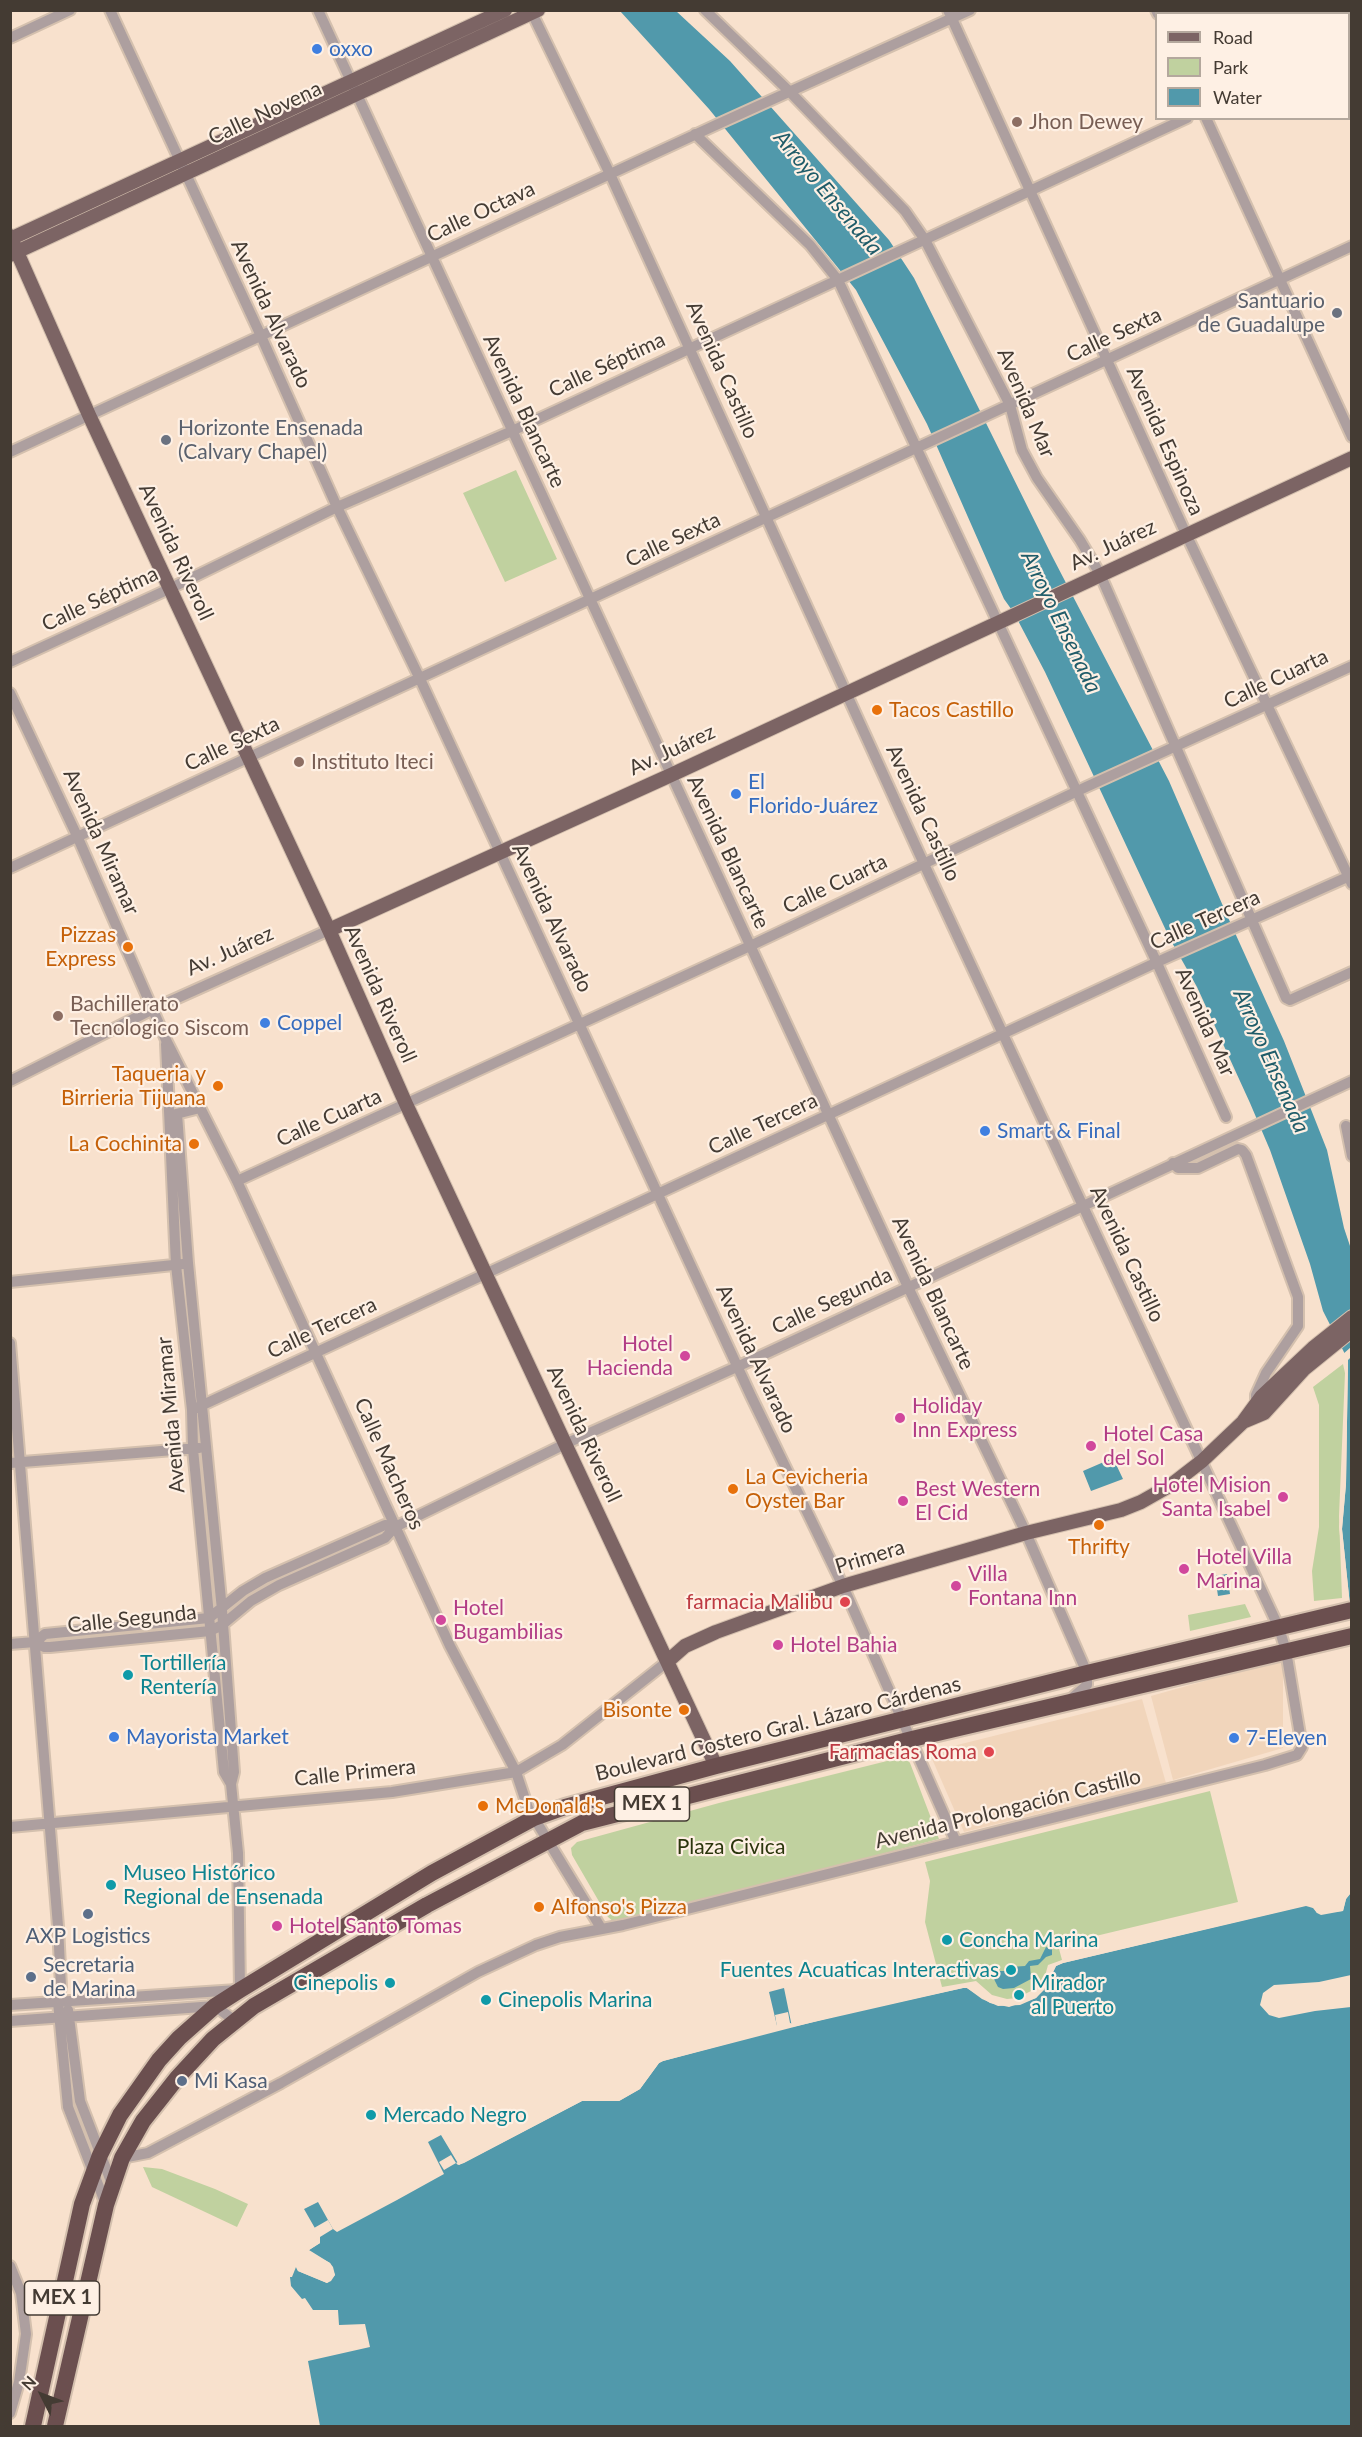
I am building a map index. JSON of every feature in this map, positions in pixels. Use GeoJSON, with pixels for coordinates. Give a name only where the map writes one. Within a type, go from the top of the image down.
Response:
{"type":"FeatureCollection","features":[{"type":"Feature","properties":{"kind":"highway","name":"Boulevard Costero Gral. Lázaro Cárdenas"},"geometry":{"type":"LineString","coordinates":[[96,2163],[120,2115],[159,2060],[179,2038],[215,2006],[432,1873],[534,1818],[565,1807],[716,1766],[1087,1673],[1352,1610]]}},
{"type":"Feature","properties":{"kind":"highway","name":"Boulevard Costero Gral. Lázaro Cárdenas"},"geometry":{"type":"LineString","coordinates":[[106,2205],[122,2158],[143,2121],[177,2078],[213,2039],[235,2021],[254,2006],[427,1905],[582,1823],[912,1739],[1352,1636]]}},
{"type":"Feature","properties":{"kind":"highway","name":"MEX 1"},"geometry":{"type":"LineString","coordinates":[[33,2427],[82,2204],[96,2163]]}},
{"type":"Feature","properties":{"kind":"highway","name":"MEX 1"},"geometry":{"type":"LineString","coordinates":[[55,2427],[106,2205]]}},
{"type":"Feature","properties":{"kind":"main road","name":"Calle Novena"},"geometry":{"type":"LineString","coordinates":[[353,88],[505,10]]}},
{"type":"Feature","properties":{"kind":"main road","name":"Calle Novena"},"geometry":{"type":"LineString","coordinates":[[11,238],[182,167],[353,88],[535,12]]}},
{"type":"Feature","properties":{"kind":"main road","name":"Calle Novena"},"geometry":{"type":"LineString","coordinates":[[14,253],[182,167]]}},
{"type":"Feature","properties":{"kind":"main road","name":"Avenida Riveroll"},"geometry":{"type":"LineString","coordinates":[[11,238],[14,253],[329,930],[406,1104],[716,1766]]}},
{"type":"Feature","properties":{"kind":"main road","name":"Av. Juárez"},"geometry":{"type":"LineString","coordinates":[[329,930],[671,775],[1352,458]]}},
{"type":"Feature","properties":{"kind":"main road"},"geometry":{"type":"LineString","coordinates":[[1260,1408],[1352,1317]]}},
{"type":"Feature","properties":{"kind":"main road"},"geometry":{"type":"LineString","coordinates":[[1317,1351],[1352,1330]]}},
{"type":"Feature","properties":{"kind":"main road","name":"Primera"},"geometry":{"type":"LineString","coordinates":[[668,1661],[685,1646],[716,1632],[843,1586],[1026,1533],[1122,1510],[1141,1502],[1171,1485],[1202,1461],[1260,1408]]}},
{"type":"Feature","properties":{"kind":"street"},"geometry":{"type":"LineString","coordinates":[[10,38],[70,10]]}},
{"type":"Feature","properties":{"kind":"street","name":"Avenida Alvarado"},"geometry":{"type":"LineString","coordinates":[[110,10],[261,336],[337,507],[420,679],[751,1396],[843,1586],[956,1842]]}},
{"type":"Feature","properties":{"kind":"street","name":"Avenida Blancarte"},"geometry":{"type":"LineString","coordinates":[[318,10],[828,1115],[1026,1533],[1087,1673]]}},
{"type":"Feature","properties":{"kind":"street","name":"Avenida Mar"},"geometry":{"type":"LineString","coordinates":[[705,10],[789,92],[905,212],[924,240],[1006,406],[1022,450],[1037,478],[1080,540],[1100,574],[1249,921],[1287,1000],[1352,972]]}},
{"type":"Feature","properties":{"kind":"street","name":"Calle Octava"},"geometry":{"type":"LineString","coordinates":[[10,452],[789,92],[950,15],[970,10]]}},
{"type":"Feature","properties":{"kind":"street","name":"Avenida Castillo"},"geometry":{"type":"LineString","coordinates":[[535,12],[924,864],[1279,1628]]}},
{"type":"Feature","properties":{"kind":"street","name":"Avenida Espinoza"},"geometry":{"type":"LineString","coordinates":[[950,15],[1265,706],[1350,879]]}},
{"type":"Feature","properties":{"kind":"street","name":"Calle Séptima"},"geometry":{"type":"LineString","coordinates":[[10,662],[169,589],[337,507],[512,431],[1183,120]]}},
{"type":"Feature","properties":{"kind":"street"},"geometry":{"type":"LineString","coordinates":[[1207,120],[1352,438]]}},
{"type":"Feature","properties":{"kind":"street","name":"Avenida Mar"},"geometry":{"type":"LineString","coordinates":[[695,135],[810,245],[838,280],[919,447],[996,622],[1081,789],[1161,961],[1226,1117]]}},
{"type":"Feature","properties":{"kind":"street","name":"Calle Sexta"},"geometry":{"type":"LineString","coordinates":[[10,868],[1352,246]]}},
{"type":"Feature","properties":{"kind":"street","name":"Calle Cuarta"},"geometry":{"type":"LineString","coordinates":[[237,1181],[750,946],[1081,789],[1352,666]]}},
{"type":"Feature","properties":{"kind":"street","name":"Avenida Miramar"},"geometry":{"type":"LineString","coordinates":[[10,693],[78,838],[153,1009]]}},
{"type":"Feature","properties":{"kind":"street","name":"Calle Tercera"},"geometry":{"type":"LineString","coordinates":[[197,1407],[1161,961],[1350,879]]}},
{"type":"Feature","properties":{"kind":"street","name":"Av. Juárez"},"geometry":{"type":"LineString","coordinates":[[10,1081],[153,1009],[329,930]]}},
{"type":"Feature","properties":{"kind":"street","name":"Calle Macheros"},"geometry":{"type":"LineString","coordinates":[[153,1009],[166,1040],[237,1181],[317,1353],[390,1529],[516,1772],[534,1818],[601,1928]]}},
{"type":"Feature","properties":{"kind":"street","name":"Avenida Miramar"},"geometry":{"type":"LineString","coordinates":[[166,1040],[188,1263],[197,1407],[193,1449],[224,1772],[231,1784]]}},
{"type":"Feature","properties":{"kind":"street","name":"Calle Segunda"},"geometry":{"type":"LineString","coordinates":[[34,1642],[44,1647],[52,1647],[210,1631],[222,1625],[251,1601],[279,1585],[565,1444],[739,1366],[1352,1082]]}},
{"type":"Feature","properties":{"kind":"street"},"geometry":{"type":"LineString","coordinates":[[173,1115],[200,1108]]}},
{"type":"Feature","properties":{"kind":"street","name":"Avenida Miramar"},"geometry":{"type":"LineString","coordinates":[[173,1115],[176,1265],[197,1407],[206,1447],[222,1610],[234,1772],[231,1784],[238,1864],[240,1990]]}},
{"type":"Feature","properties":{"kind":"street"},"geometry":{"type":"LineString","coordinates":[[1346,1126],[1352,1156]]}},
{"type":"Feature","properties":{"kind":"street"},"geometry":{"type":"LineString","coordinates":[[1178,1161],[1178,1168],[1198,1168],[1238,1149],[1242,1150],[1246,1155],[1298,1296],[1298,1326],[1266,1373],[1256,1395],[1260,1408]]}},
{"type":"Feature","properties":{"kind":"street"},"geometry":{"type":"LineString","coordinates":[[10,1282],[188,1263]]}},
{"type":"Feature","properties":{"kind":"street"},"geometry":{"type":"LineString","coordinates":[[10,1343],[16,1463],[50,1824],[62,2002],[80,2101],[106,2205]]}},
{"type":"Feature","properties":{"kind":"street"},"geometry":{"type":"LineString","coordinates":[[16,1463],[206,1447]]}},
{"type":"Feature","properties":{"kind":"street","name":"Calle Segunda"},"geometry":{"type":"LineString","coordinates":[[10,1644],[34,1642],[45,1634],[209,1618],[222,1610],[243,1591],[265,1578],[390,1529]]}},
{"type":"Feature","properties":{"kind":"street","name":"Avenida Prolongación Castillo"},"geometry":{"type":"LineString","coordinates":[[122,2158],[148,2153],[514,1954],[560,1937],[623,1925],[1265,1765],[1296,1755],[1302,1747],[1286,1651],[1279,1628]]}},
{"type":"Feature","properties":{"kind":"street","name":"Calle Primera"},"geometry":{"type":"LineString","coordinates":[[10,1827],[392,1792],[516,1772],[562,1745],[668,1661]]}},
{"type":"Feature","properties":{"kind":"street"},"geometry":{"type":"LineString","coordinates":[[1066,1703],[1087,1685],[1087,1673]]}},
{"type":"Feature","properties":{"kind":"street"},"geometry":{"type":"LineString","coordinates":[[10,2005],[240,1990],[254,2006]]}},
{"type":"Feature","properties":{"kind":"street"},"geometry":{"type":"LineString","coordinates":[[10,2021],[215,2006],[235,2021]]}},
{"type":"Feature","properties":{"kind":"street"},"geometry":{"type":"LineString","coordinates":[[64,2016],[68,2107],[96,2163],[112,2184]]}},
{"type":"Feature","properties":{"kind":"street"},"geometry":{"type":"LineString","coordinates":[[68,2107],[80,2101]]}},
{"type":"Feature","properties":{"kind":"street"},"geometry":{"type":"LineString","coordinates":[[10,2266],[21,2293],[26,2334],[19,2382],[10,2413]]}},
{"type":"Feature","properties":{"kind":"shaded area"},"geometry":{"type":"Polygon","coordinates":[[[1283,1659],[1283,1748],[1173,1780],[1151,1696],[1283,1659]]]}},
{"type":"Feature","properties":{"kind":"shaded area"},"geometry":{"type":"Polygon","coordinates":[[[1142,1699],[1166,1783],[964,1832],[929,1752],[1142,1699]]]}},
{"type":"Feature","properties":{"kind":"green space"},"geometry":{"type":"Polygon","coordinates":[[[516,470],[557,559],[505,582],[463,493],[516,470]]]}},
{"type":"Feature","properties":{"kind":"green space"},"geometry":{"type":"Polygon","coordinates":[[[1343,1364],[1345,1373],[1339,1516],[1342,1598],[1314,1601],[1312,1571],[1319,1527],[1319,1405],[1313,1387],[1343,1364]]]}},
{"type":"Feature","properties":{"kind":"green space"},"geometry":{"type":"Polygon","coordinates":[[[1245,1604],[1251,1617],[1190,1631],[1188,1615],[1245,1604]]]}},
{"type":"Feature","properties":{"kind":"green space","name":"Plaza Civica"},"geometry":{"type":"Polygon","coordinates":[[[906,1758],[910,1763],[939,1839],[623,1922],[614,1922],[608,1917],[572,1855],[571,1848],[577,1842],[719,1803],[906,1758]]]}},
{"type":"Feature","properties":{"kind":"green space"},"geometry":{"type":"Polygon","coordinates":[[[1210,1791],[1238,1902],[1058,1945],[1062,1960],[1048,1965],[1045,1976],[1039,1984],[1017,1998],[1007,1999],[992,1995],[976,1981],[942,1987],[925,1922],[930,1881],[925,1862],[1210,1791]]]}},
{"type":"Feature","properties":{"kind":"green space"},"geometry":{"type":"Polygon","coordinates":[[[143,2167],[162,2169],[248,2204],[237,2227],[152,2187],[143,2167]]]}},
{"type":"Feature","properties":{"kind":"water","name":"Arroyo Ensenada"},"geometry":{"type":"Polygon","coordinates":[[[620,11],[676,11],[730,61],[889,240],[914,278],[1052,556],[1169,781],[1284,1041],[1327,1150],[1344,1228],[1351,1249],[1351,1615],[1342,1529],[1346,1484],[1348,1360],[1323,1311],[1310,1264],[1270,1150],[1250,1103],[1197,987],[1170,939],[1045,672],[1014,613],[1004,599],[927,424],[856,290],[709,109],[620,11]]]}},
{"type":"Feature","properties":{"kind":"water"},"geometry":{"type":"Polygon","coordinates":[[[1113,1458],[1123,1479],[1091,1491],[1083,1471],[1113,1458]]]}},
{"type":"Feature","properties":{"kind":"water"},"geometry":{"type":"Polygon","coordinates":[[[1227,1574],[1230,1594],[1218,1596],[1215,1576],[1227,1574]]]}},
{"type":"Feature","properties":{"kind":"water"},"geometry":{"type":"Polygon","coordinates":[[[1351,1893],[1351,1975],[1319,1982],[1274,1985],[1263,1993],[1260,2005],[1269,2015],[1279,2018],[1351,2007],[1351,2426],[320,2426],[308,2361],[370,2347],[365,2324],[339,2325],[338,2310],[313,2310],[305,2298],[302,2299],[291,2286],[290,2277],[296,2267],[298,2271],[327,2283],[335,2275],[330,2263],[309,2252],[320,2243],[320,2237],[304,2209],[318,2202],[337,2232],[397,2200],[444,2174],[428,2142],[441,2135],[459,2165],[582,2101],[619,2101],[640,2089],[659,2063],[663,2061],[778,2030],[769,1992],[784,1988],[792,2027],[963,1988],[967,1988],[990,2003],[1009,2007],[1036,1998],[1048,1983],[1056,1966],[1063,1963],[1307,1905],[1314,1908],[1317,1913],[1343,1911],[1346,1899],[1351,1893]]]}},
{"type":"Feature","properties":{"kind":"water"},"geometry":{"type":"Polygon","coordinates":[[[1046,1947],[1052,1949],[1052,1955],[1046,1957],[1038,1965],[1030,1966],[1031,1979],[1014,1988],[998,1987],[991,1973],[970,1976],[966,1973],[969,1965],[981,1971],[989,1968],[1004,1971],[1010,1967],[1025,1966],[1029,1961],[1040,1959],[1046,1947]]]}},
{"type":"Feature","properties":{"kind":"pier"},"geometry":{"type":"Polygon","coordinates":[[[1351,1347],[1351,1357],[1348,1360],[1346,1484],[1342,1529],[1351,1615],[1349,1615],[1339,1527],[1343,1484],[1346,1364],[1342,1355],[1351,1347]]]}},
{"type":"Feature","properties":{"kind":"pier"},"geometry":{"type":"Polygon","coordinates":[[[1352,1890],[1346,1899],[1343,1911],[1321,1915],[1313,1908],[1306,1906],[1063,1963],[1056,1966],[1044,1990],[1036,1998],[1020,2005],[998,2006],[982,1999],[967,1988],[963,1988],[848,2013],[663,2061],[659,2063],[640,2089],[619,2101],[582,2101],[464,2163],[458,2165],[456,2163],[583,2099],[610,2099],[628,2094],[641,2084],[657,2060],[775,2028],[777,2027],[775,2015],[788,2012],[790,2023],[794,2024],[962,1985],[969,1985],[999,2003],[1020,2002],[1034,1996],[1042,1988],[1054,1964],[1060,1961],[1306,1903],[1315,1905],[1321,1912],[1341,1908],[1346,1893],[1352,1890]]]}},
{"type":"Feature","properties":{"kind":"pier"},"geometry":{"type":"Polygon","coordinates":[[[451,2155],[456,2163],[444,2170],[439,2162],[451,2155]]]}},
{"type":"Feature","properties":{"kind":"pier"},"geometry":{"type":"Polygon","coordinates":[[[328,2220],[333,2229],[320,2237],[320,2243],[309,2250],[333,2267],[335,2275],[327,2283],[298,2271],[296,2267],[323,2280],[329,2279],[332,2272],[328,2265],[307,2255],[306,2250],[319,2237],[314,2228],[328,2220]]]}},
{"type":"Feature","properties":{"kind":"place","name":"oxxo"},"geometry":{"type":"Point","coordinates":[317,49]}},
{"type":"Feature","properties":{"kind":"place","name":"Jhon Dewey"},"geometry":{"type":"Point","coordinates":[1017,122]}},
{"type":"Feature","properties":{"kind":"place","name":"Santuario de Guadalupe"},"geometry":{"type":"Point","coordinates":[1337,313]}},
{"type":"Feature","properties":{"kind":"place","name":"Horizonte Ensenada (Calvary Chapel)"},"geometry":{"type":"Point","coordinates":[166,440]}},
{"type":"Feature","properties":{"kind":"place","name":"Tacos Castillo"},"geometry":{"type":"Point","coordinates":[877,710]}},
{"type":"Feature","properties":{"kind":"place","name":"Instituto Iteci"},"geometry":{"type":"Point","coordinates":[299,762]}},
{"type":"Feature","properties":{"kind":"place","name":"El Florido-Juárez"},"geometry":{"type":"Point","coordinates":[736,794]}},
{"type":"Feature","properties":{"kind":"place","name":"Pizzas Express"},"geometry":{"type":"Point","coordinates":[128,947]}},
{"type":"Feature","properties":{"kind":"place","name":"Bachillerato Tecnologico Siscom"},"geometry":{"type":"Point","coordinates":[58,1016]}},
{"type":"Feature","properties":{"kind":"place","name":"Coppel"},"geometry":{"type":"Point","coordinates":[265,1023]}},
{"type":"Feature","properties":{"kind":"place","name":"Taqueria y Birrieria Tijuana"},"geometry":{"type":"Point","coordinates":[218,1086]}},
{"type":"Feature","properties":{"kind":"place","name":"Smart & Final"},"geometry":{"type":"Point","coordinates":[985,1131]}},
{"type":"Feature","properties":{"kind":"place","name":"La Cochinita"},"geometry":{"type":"Point","coordinates":[194,1144]}},
{"type":"Feature","properties":{"kind":"place","name":"Hotel Hacienda"},"geometry":{"type":"Point","coordinates":[685,1356]}},
{"type":"Feature","properties":{"kind":"place","name":"Holiday Inn Express"},"geometry":{"type":"Point","coordinates":[900,1418]}},
{"type":"Feature","properties":{"kind":"place","name":"Hotel Casa del Sol"},"geometry":{"type":"Point","coordinates":[1091,1446]}},
{"type":"Feature","properties":{"kind":"place","name":"La Cevicheria Oyster Bar"},"geometry":{"type":"Point","coordinates":[733,1489]}},
{"type":"Feature","properties":{"kind":"place","name":"Hotel Mision Santa Isabel"},"geometry":{"type":"Point","coordinates":[1283,1497]}},
{"type":"Feature","properties":{"kind":"place","name":"Best Western El Cid"},"geometry":{"type":"Point","coordinates":[903,1501]}},
{"type":"Feature","properties":{"kind":"place","name":"Thrifty"},"geometry":{"type":"Point","coordinates":[1099,1525]}},
{"type":"Feature","properties":{"kind":"place","name":"Hotel Villa Marina"},"geometry":{"type":"Point","coordinates":[1184,1569]}},
{"type":"Feature","properties":{"kind":"place","name":"Villa Fontana Inn"},"geometry":{"type":"Point","coordinates":[956,1586]}},
{"type":"Feature","properties":{"kind":"place","name":"farmacia Malibu"},"geometry":{"type":"Point","coordinates":[845,1602]}},
{"type":"Feature","properties":{"kind":"place","name":"Hotel Bugambilias"},"geometry":{"type":"Point","coordinates":[441,1620]}},
{"type":"Feature","properties":{"kind":"place","name":"Hotel Bahia"},"geometry":{"type":"Point","coordinates":[778,1645]}},
{"type":"Feature","properties":{"kind":"place","name":"Tortillería Rentería"},"geometry":{"type":"Point","coordinates":[128,1675]}},
{"type":"Feature","properties":{"kind":"place","name":"Bisonte"},"geometry":{"type":"Point","coordinates":[684,1710]}},
{"type":"Feature","properties":{"kind":"place","name":"Mayorista Market"},"geometry":{"type":"Point","coordinates":[114,1737]}},
{"type":"Feature","properties":{"kind":"place","name":"7-Eleven"},"geometry":{"type":"Point","coordinates":[1234,1738]}},
{"type":"Feature","properties":{"kind":"place","name":"Farmacias Roma"},"geometry":{"type":"Point","coordinates":[989,1752]}},
{"type":"Feature","properties":{"kind":"place","name":"McDonald's"},"geometry":{"type":"Point","coordinates":[483,1806]}},
{"type":"Feature","properties":{"kind":"place","name":"Museo Histórico Regional de Ensenada"},"geometry":{"type":"Point","coordinates":[111,1885]}},
{"type":"Feature","properties":{"kind":"place","name":"Alfonso's Pizza"},"geometry":{"type":"Point","coordinates":[539,1907]}},
{"type":"Feature","properties":{"kind":"place","name":"AXP Logistics"},"geometry":{"type":"Point","coordinates":[88,1914]}},
{"type":"Feature","properties":{"kind":"place","name":"Hotel Santo Tomas"},"geometry":{"type":"Point","coordinates":[277,1926]}},
{"type":"Feature","properties":{"kind":"place","name":"Concha Marina"},"geometry":{"type":"Point","coordinates":[947,1940]}},
{"type":"Feature","properties":{"kind":"place","name":"Fuentes Acuaticas Interactivas"},"geometry":{"type":"Point","coordinates":[1011,1970]}},
{"type":"Feature","properties":{"kind":"place","name":"Secretaria de Marina"},"geometry":{"type":"Point","coordinates":[31,1977]}},
{"type":"Feature","properties":{"kind":"place","name":"Cinepolis"},"geometry":{"type":"Point","coordinates":[390,1983]}},
{"type":"Feature","properties":{"kind":"place","name":"Mirador al Puerto"},"geometry":{"type":"Point","coordinates":[1019,1995]}},
{"type":"Feature","properties":{"kind":"place","name":"Cinepolis Marina"},"geometry":{"type":"Point","coordinates":[486,2000]}},
{"type":"Feature","properties":{"kind":"place","name":"Mi Kasa"},"geometry":{"type":"Point","coordinates":[182,2081]}},
{"type":"Feature","properties":{"kind":"place","name":"Mercado Negro"},"geometry":{"type":"Point","coordinates":[371,2115]}}]}
